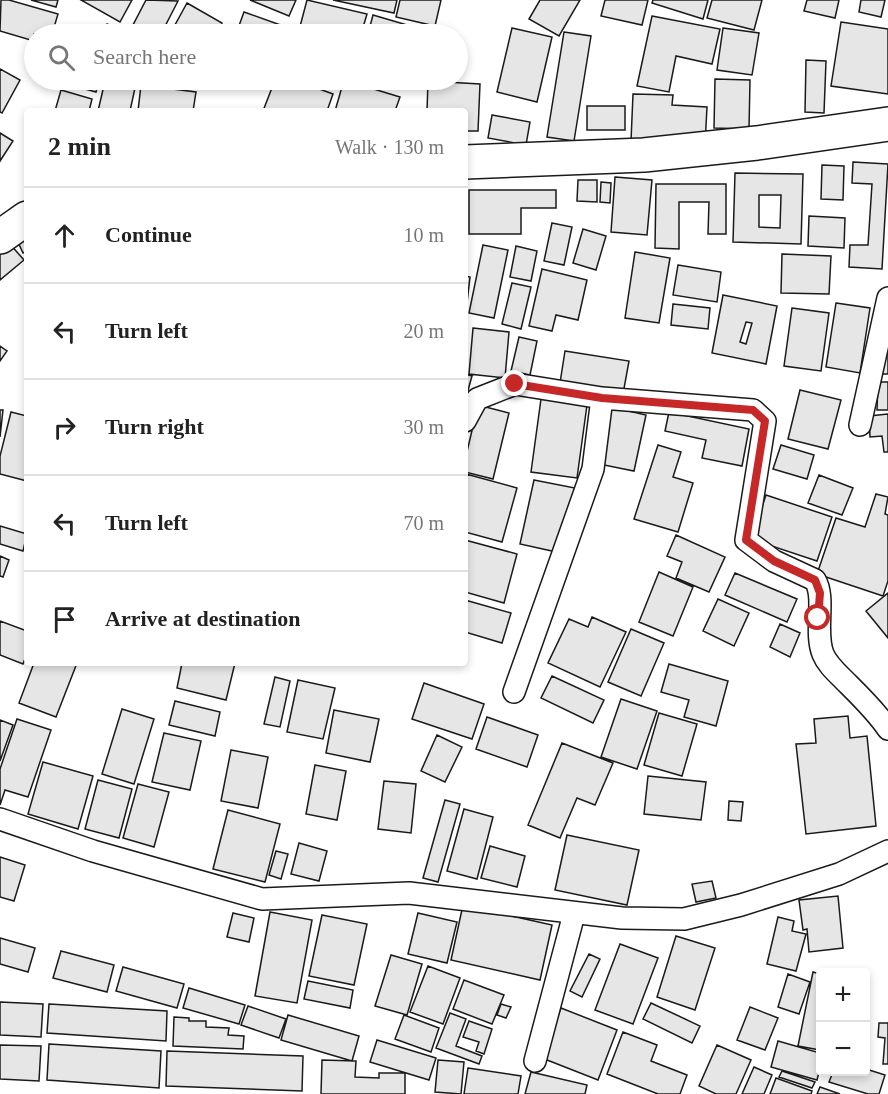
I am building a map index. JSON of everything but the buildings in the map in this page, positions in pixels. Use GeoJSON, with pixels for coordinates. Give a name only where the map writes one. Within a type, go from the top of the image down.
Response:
{"type":"FeatureCollection","features":[{"type":"Feature","properties":{"kind":"main road"},"geometry":{"type":"LineString","coordinates":[[468,162],[644,155],[757,143],[888,124]]}},
{"type":"Feature","properties":{"kind":"main road"},"geometry":{"type":"LineString","coordinates":[[0,237],[24,220]]}},
{"type":"Feature","properties":{"kind":"street"},"geometry":{"type":"LineString","coordinates":[[860,425],[888,298]]}},
{"type":"Feature","properties":{"kind":"street"},"geometry":{"type":"LineString","coordinates":[[468,416],[477,399],[515,384],[602,398],[753,410],[765,421],[746,540],[774,561],[815,580],[820,593],[818,618],[823,654],[829,664],[888,729]]}},
{"type":"Feature","properties":{"kind":"street"},"geometry":{"type":"LineString","coordinates":[[514,692],[593,469],[602,398]]}},
{"type":"Feature","properties":{"kind":"street"},"geometry":{"type":"LineString","coordinates":[[0,819],[93,851],[262,898],[409,893],[622,918],[684,919],[741,905],[839,874],[888,851]]}},
{"type":"Feature","properties":{"kind":"street"},"geometry":{"type":"LineString","coordinates":[[535,1060],[574,914]]}},
{"type":"Feature","properties":{"kind":"route"},"geometry":{"type":"LineString","coordinates":[[515,384],[602,398],[753,410],[765,421],[746,540],[774,561],[815,580],[820,593],[818,618]]}}]}
